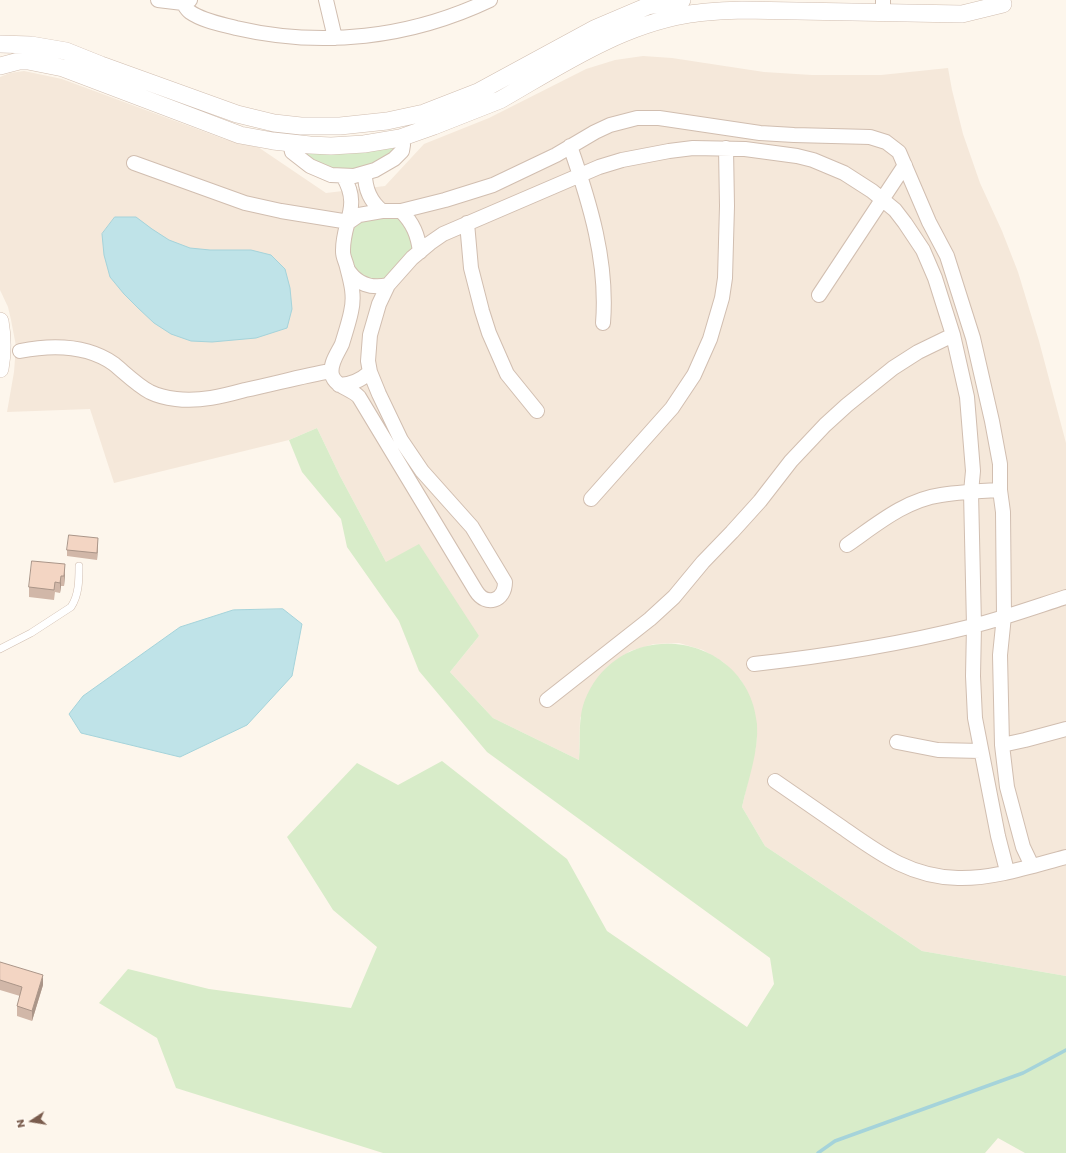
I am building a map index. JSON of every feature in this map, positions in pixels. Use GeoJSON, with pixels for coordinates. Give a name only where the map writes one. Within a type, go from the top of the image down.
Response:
{"type":"FeatureCollection","features":[{"type":"Feature","properties":{"kind":"street"},"geometry":{"type":"LineString","coordinates":[[158,0],[186,2],[189,12],[201,18],[252,32],[301,38],[368,36],[416,27],[465,11],[490,0]]}},
{"type":"Feature","properties":{"kind":"street"},"geometry":{"type":"LineString","coordinates":[[326,0],[335,38]]}},
{"type":"Feature","properties":{"kind":"street"},"geometry":{"type":"LineString","coordinates":[[0,44],[31,45],[66,51],[237,114],[274,123],[301,126],[340,126],[387,121],[424,113],[478,92],[596,28],[648,6],[682,0]]}},
{"type":"Feature","properties":{"kind":"street"},"geometry":{"type":"LineString","coordinates":[[0,66],[19,61],[28,61],[62,68],[240,135],[290,143],[331,146],[364,144],[400,138],[495,102],[605,42],[631,31],[684,15],[711,11],[861,6],[883,6],[962,14],[1003,4],[982,0]]}},
{"type":"Feature","properties":{"kind":"street"},"geometry":{"type":"LineString","coordinates":[[134,163],[245,204],[349,222],[359,216],[382,210],[401,211],[445,200],[493,185],[551,158],[595,132],[624,120],[637,118],[659,118],[760,133],[800,136],[870,137],[878,139],[899,152],[929,222],[947,256],[973,338],[992,421],[1000,464],[1000,490],[1003,512],[1004,616],[1000,655],[1002,745],[1007,786],[1023,848],[1032,866]]}},
{"type":"Feature","properties":{"kind":"street"},"geometry":{"type":"LineString","coordinates":[[301,126],[294,134],[290,143],[292,152],[310,166],[331,175],[342,176],[365,174],[385,165],[402,151],[403,145],[395,127],[387,121]]}},
{"type":"Feature","properties":{"kind":"street"},"geometry":{"type":"LineString","coordinates":[[570,146],[595,227],[600,254],[604,304],[603,323]]}},
{"type":"Feature","properties":{"kind":"street"},"geometry":{"type":"LineString","coordinates":[[342,176],[351,195],[351,213],[345,236],[343,253],[353,292],[351,311],[342,342],[331,371],[334,381],[339,385],[355,392],[359,397],[479,595],[487,600],[497,598],[503,592],[505,582],[472,527],[410,456],[392,423],[370,372],[368,361],[370,335],[379,304],[388,285],[412,258],[443,234],[599,167],[645,155],[693,148],[745,149],[797,156],[813,160],[849,176],[883,199],[906,223],[923,250],[945,306],[967,397],[973,471],[971,492],[974,711],[998,836],[1008,871]]}},
{"type":"Feature","properties":{"kind":"street"},"geometry":{"type":"LineString","coordinates":[[591,499],[672,408],[694,375],[710,339],[722,298],[725,278],[727,206],[726,148]]}},
{"type":"Feature","properties":{"kind":"street"},"geometry":{"type":"LineString","coordinates":[[819,295],[905,165]]}},
{"type":"Feature","properties":{"kind":"street"},"geometry":{"type":"LineString","coordinates":[[365,174],[368,194],[382,210]]}},
{"type":"Feature","properties":{"kind":"street"},"geometry":{"type":"LineString","coordinates":[[401,211],[408,218],[415,230],[420,252]]}},
{"type":"Feature","properties":{"kind":"street"},"geometry":{"type":"LineString","coordinates":[[467,223],[468,245],[474,282],[489,333],[507,374],[537,411]]}},
{"type":"Feature","properties":{"kind":"street"},"geometry":{"type":"LineString","coordinates":[[348,270],[355,279],[365,285],[376,287],[388,285]]}},
{"type":"Feature","properties":{"kind":"street"},"geometry":{"type":"LineString","coordinates":[[0,321],[3,338],[1,359]]}},
{"type":"Feature","properties":{"kind":"street"},"geometry":{"type":"LineString","coordinates":[[547,700],[650,619],[674,597],[703,562],[760,500],[807,443],[847,405],[870,386],[918,352],[953,335]]}},
{"type":"Feature","properties":{"kind":"street"},"geometry":{"type":"LineString","coordinates":[[20,351],[38,348],[61,347],[83,350],[104,358],[150,392],[164,397],[190,400],[216,397],[307,375],[331,371]]}},
{"type":"Feature","properties":{"kind":"street"},"geometry":{"type":"LineString","coordinates":[[339,385],[352,383],[370,372]]}},
{"type":"Feature","properties":{"kind":"street"},"geometry":{"type":"LineString","coordinates":[[847,545],[894,512],[909,505],[940,495],[1000,490]]}},
{"type":"Feature","properties":{"kind":"street"},"geometry":{"type":"LineString","coordinates":[[754,664],[843,652],[902,642],[974,626],[1066,597]]}},
{"type":"Feature","properties":{"kind":"street"},"geometry":{"type":"LineString","coordinates":[[1002,745],[1066,729]]}},
{"type":"Feature","properties":{"kind":"street"},"geometry":{"type":"LineString","coordinates":[[897,742],[938,750],[981,751]]}},
{"type":"Feature","properties":{"kind":"street"},"geometry":{"type":"LineString","coordinates":[[775,781],[883,855],[912,869],[927,874],[958,878],[974,877],[1066,858]]}},
{"type":"Feature","properties":{"kind":"lane"},"geometry":{"type":"LineString","coordinates":[[0,650],[31,633],[71,607],[75,601],[78,590],[80,566]]}},
{"type":"Feature","properties":{"kind":"shaded area"},"geometry":{"type":"Polygon","coordinates":[[[643,56],[672,58],[764,72],[812,75],[881,75],[948,68],[963,134],[980,183],[1002,231],[1018,272],[1039,341],[1066,443],[1066,976],[922,951],[765,846],[742,807],[756,746],[757,735],[746,689],[740,679],[723,662],[703,650],[679,643],[654,644],[630,651],[610,665],[580,718],[579,760],[493,718],[450,672],[479,636],[386,562],[340,476],[317,428],[289,440],[114,483],[90,409],[7,412],[14,372],[16,346],[8,307],[0,290],[0,77],[10,73],[24,71],[62,79],[224,139],[258,147],[326,193],[385,186],[424,144],[489,118],[586,69],[615,60],[643,56]]]}},
{"type":"Feature","properties":{"kind":"green space"},"geometry":{"type":"Polygon","coordinates":[[[401,143],[383,158],[361,167],[349,169],[337,169],[325,166],[303,154],[297,148],[401,143]]]}},
{"type":"Feature","properties":{"kind":"green space"},"geometry":{"type":"Polygon","coordinates":[[[396,216],[401,219],[413,244],[412,250],[388,277],[383,280],[372,281],[355,271],[350,250],[351,235],[358,224],[365,220],[376,217],[396,216]]]}},
{"type":"Feature","properties":{"kind":"green space"},"geometry":{"type":"Polygon","coordinates":[[[317,428],[340,476],[386,562],[419,544],[479,636],[450,672],[493,718],[579,760],[581,719],[584,703],[587,695],[605,669],[628,652],[655,644],[683,645],[710,654],[732,670],[749,694],[757,724],[757,734],[755,755],[742,807],[765,846],[922,951],[1066,976],[1066,1153],[1025,1153],[998,1138],[985,1153],[383,1153],[176,1088],[157,1038],[99,1003],[128,969],[209,989],[351,1008],[377,947],[333,910],[287,837],[357,763],[398,785],[442,761],[567,859],[607,931],[747,1027],[774,984],[770,958],[487,752],[419,671],[399,621],[347,547],[341,519],[302,472],[289,440],[317,428]]]}},
{"type":"Feature","properties":{"kind":"water"},"geometry":{"type":"Polygon","coordinates":[[[115,217],[136,217],[169,240],[190,248],[210,250],[251,250],[271,255],[285,269],[290,288],[292,309],[287,328],[256,338],[212,342],[191,341],[171,334],[154,323],[124,294],[110,277],[104,255],[102,234],[115,217]]]}},
{"type":"Feature","properties":{"kind":"water"},"geometry":{"type":"Polygon","coordinates":[[[283,609],[302,624],[292,676],[247,725],[180,757],[81,733],[69,714],[83,696],[180,627],[233,610],[283,609]]]}},
{"type":"Feature","properties":{"kind":"building"},"geometry":{"type":"Polygon","coordinates":[[[69,535],[98,538],[97,553],[67,550],[69,535]]]}},
{"type":"Feature","properties":{"kind":"building"},"geometry":{"type":"Polygon","coordinates":[[[32,561],[65,564],[64,576],[61,576],[60,583],[55,582],[54,590],[29,587],[32,561]]]}},
{"type":"Feature","properties":{"kind":"building"},"geometry":{"type":"Polygon","coordinates":[[[0,962],[43,975],[32,1011],[17,1006],[22,987],[0,980],[0,962]]]}},
{"type":"Feature","properties":{"kind":"waterway"},"geometry":{"type":"LineString","coordinates":[[818,1153],[835,1141],[1023,1073],[1066,1050]]}}]}
